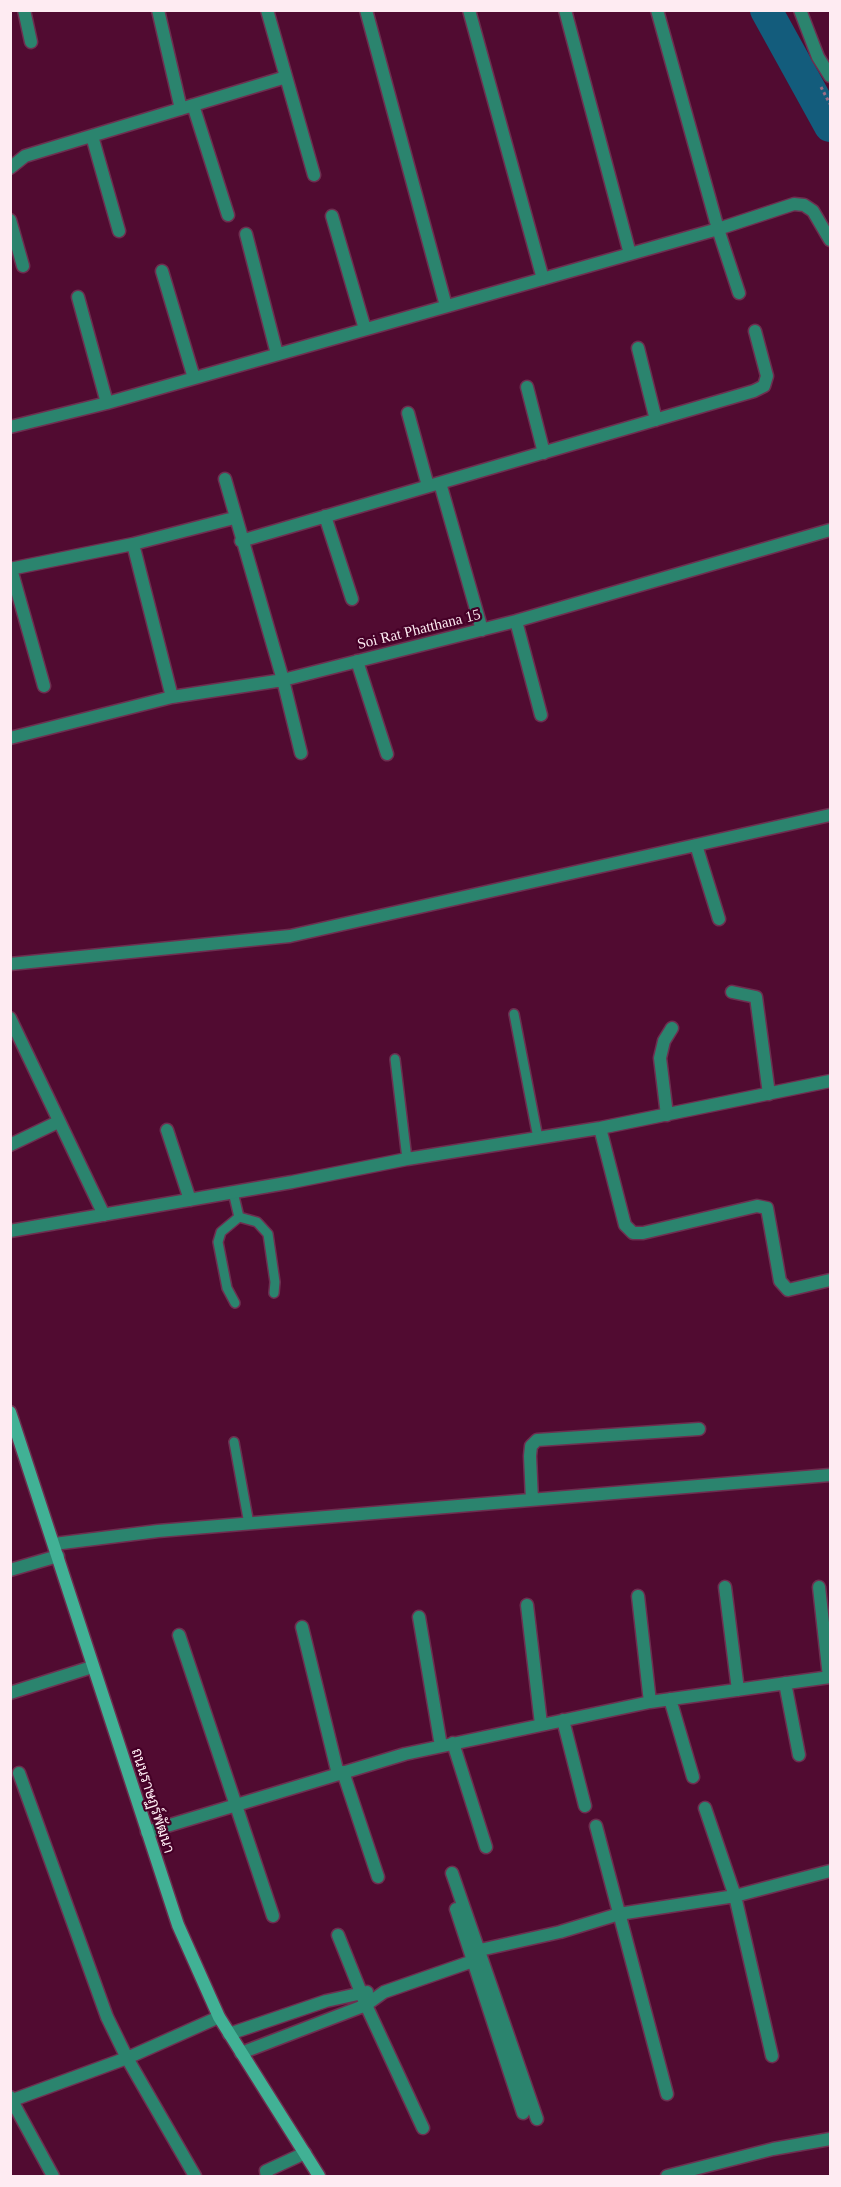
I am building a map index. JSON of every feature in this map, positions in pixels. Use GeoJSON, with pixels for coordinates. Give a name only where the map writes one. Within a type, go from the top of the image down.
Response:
{"type":"FeatureCollection","features":[{"type":"Feature","properties":{"kind":"street"},"geometry":{"type":"LineString","coordinates":[[24,10],[31,42]]}},
{"type":"Feature","properties":{"kind":"street"},"geometry":{"type":"LineString","coordinates":[[158,10],[187,107],[228,215]]}},
{"type":"Feature","properties":{"kind":"street"},"geometry":{"type":"LineString","coordinates":[[267,10],[314,175]]}},
{"type":"Feature","properties":{"kind":"street"},"geometry":{"type":"LineString","coordinates":[[366,10],[446,306]]}},
{"type":"Feature","properties":{"kind":"street"},"geometry":{"type":"LineString","coordinates":[[469,10],[543,279]]}},
{"type":"Feature","properties":{"kind":"street"},"geometry":{"type":"LineString","coordinates":[[565,10],[630,254]]}},
{"type":"Feature","properties":{"kind":"street"},"geometry":{"type":"LineString","coordinates":[[657,10],[718,229],[739,292]]}},
{"type":"Feature","properties":{"kind":"street"},"geometry":{"type":"LineString","coordinates":[[800,10],[818,57],[831,76]]}},
{"type":"Feature","properties":{"kind":"street"},"geometry":{"type":"LineString","coordinates":[[10,168],[25,156],[286,77]]}},
{"type":"Feature","properties":{"kind":"street"},"geometry":{"type":"LineString","coordinates":[[92,136],[119,231]]}},
{"type":"Feature","properties":{"kind":"street"},"geometry":{"type":"LineString","coordinates":[[10,427],[107,403],[543,279],[718,229],[794,204],[804,205],[813,211],[831,240]]}},
{"type":"Feature","properties":{"kind":"street"},"geometry":{"type":"LineString","coordinates":[[332,216],[365,329]]}},
{"type":"Feature","properties":{"kind":"street"},"geometry":{"type":"LineString","coordinates":[[10,220],[23,266]]}},
{"type":"Feature","properties":{"kind":"street"},"geometry":{"type":"LineString","coordinates":[[246,234],[277,354]]}},
{"type":"Feature","properties":{"kind":"street"},"geometry":{"type":"LineString","coordinates":[[162,271],[194,378]]}},
{"type":"Feature","properties":{"kind":"street"},"geometry":{"type":"LineString","coordinates":[[78,297],[107,403]]}},
{"type":"Feature","properties":{"kind":"street"},"geometry":{"type":"LineString","coordinates":[[241,540],[544,453],[764,386],[767,376],[755,331]]}},
{"type":"Feature","properties":{"kind":"street"},"geometry":{"type":"LineString","coordinates":[[638,348],[656,420]]}},
{"type":"Feature","properties":{"kind":"street"},"geometry":{"type":"LineString","coordinates":[[526,387],[544,453]]}},
{"type":"Feature","properties":{"kind":"street"},"geometry":{"type":"LineString","coordinates":[[408,413],[482,630]]}},
{"type":"Feature","properties":{"kind":"street"},"geometry":{"type":"LineString","coordinates":[[225,479],[234,518],[283,680],[301,753]]}},
{"type":"Feature","properties":{"kind":"street"},"geometry":{"type":"LineString","coordinates":[[325,516],[352,599]]}},
{"type":"Feature","properties":{"kind":"street"},"geometry":{"type":"LineString","coordinates":[[44,686],[11,569],[133,544],[234,518]]}},
{"type":"Feature","properties":{"kind":"street","name":"Soi Rat Phatthana 15"},"geometry":{"type":"LineString","coordinates":[[10,738],[172,697],[283,680],[482,630],[831,530]]}},
{"type":"Feature","properties":{"kind":"street"},"geometry":{"type":"LineString","coordinates":[[133,544],[172,697]]}},
{"type":"Feature","properties":{"kind":"street"},"geometry":{"type":"LineString","coordinates":[[516,621],[541,715]]}},
{"type":"Feature","properties":{"kind":"street"},"geometry":{"type":"LineString","coordinates":[[357,661],[387,754]]}},
{"type":"Feature","properties":{"kind":"street"},"geometry":{"type":"LineString","coordinates":[[10,964],[290,936],[831,815]]}},
{"type":"Feature","properties":{"kind":"street"},"geometry":{"type":"LineString","coordinates":[[696,845],[719,919]]}},
{"type":"Feature","properties":{"kind":"street"},"geometry":{"type":"LineString","coordinates":[[732,992],[756,997],[769,1094]]}},
{"type":"Feature","properties":{"kind":"street"},"geometry":{"type":"LineString","coordinates":[[10,1018],[104,1215]]}},
{"type":"Feature","properties":{"kind":"street"},"geometry":{"type":"LineString","coordinates":[[667,1115],[660,1058],[664,1041],[672,1028]]}},
{"type":"Feature","properties":{"kind":"street"},"geometry":{"type":"LineString","coordinates":[[10,1232],[407,1159],[600,1128],[831,1081]]}},
{"type":"Feature","properties":{"kind":"street"},"geometry":{"type":"LineString","coordinates":[[10,1145],[58,1122]]}},
{"type":"Feature","properties":{"kind":"street"},"geometry":{"type":"LineString","coordinates":[[600,1128],[625,1225],[633,1233],[643,1233],[757,1206],[767,1208],[780,1281],[788,1290],[831,1280]]}},
{"type":"Feature","properties":{"kind":"street"},"geometry":{"type":"LineString","coordinates":[[167,1130],[190,1200]]}},
{"type":"Feature","properties":{"kind":"street","name":"ถนนราษฏร์พัฒนา"},"geometry":{"type":"LineString","coordinates":[[10,1412],[178,1925],[219,2017],[319,2176]]}},
{"type":"Feature","properties":{"kind":"street"},"geometry":{"type":"LineString","coordinates":[[532,1500],[530,1456],[531,1446],[537,1440],[699,1429]]}},
{"type":"Feature","properties":{"kind":"street"},"geometry":{"type":"LineString","coordinates":[[10,1570],[56,1550],[249,1524],[831,1475]]}},
{"type":"Feature","properties":{"kind":"street"},"geometry":{"type":"LineString","coordinates":[[725,1587],[738,1690]]}},
{"type":"Feature","properties":{"kind":"street"},"geometry":{"type":"LineString","coordinates":[[147,1832],[340,1773],[447,1745],[650,1702],[830,1677],[819,1587]]}},
{"type":"Feature","properties":{"kind":"street"},"geometry":{"type":"LineString","coordinates":[[638,1596],[650,1702]]}},
{"type":"Feature","properties":{"kind":"street"},"geometry":{"type":"LineString","coordinates":[[527,1605],[541,1724]]}},
{"type":"Feature","properties":{"kind":"street"},"geometry":{"type":"LineString","coordinates":[[419,1617],[447,1745],[486,1848]]}},
{"type":"Feature","properties":{"kind":"street"},"geometry":{"type":"LineString","coordinates":[[302,1627],[340,1773],[378,1877]]}},
{"type":"Feature","properties":{"kind":"street"},"geometry":{"type":"LineString","coordinates":[[179,1635],[273,1916]]}},
{"type":"Feature","properties":{"kind":"street"},"geometry":{"type":"LineString","coordinates":[[10,1694],[92,1667]]}},
{"type":"Feature","properties":{"kind":"street"},"geometry":{"type":"LineString","coordinates":[[785,1683],[799,1755]]}},
{"type":"Feature","properties":{"kind":"street"},"geometry":{"type":"LineString","coordinates":[[670,1700],[693,1777]]}},
{"type":"Feature","properties":{"kind":"street"},"geometry":{"type":"LineString","coordinates":[[563,1720],[585,1806]]}},
{"type":"Feature","properties":{"kind":"street"},"geometry":{"type":"LineString","coordinates":[[19,1773],[91,1977],[127,2058],[195,2176]]}},
{"type":"Feature","properties":{"kind":"street"},"geometry":{"type":"LineString","coordinates":[[705,1808],[735,1896],[772,2056]]}},
{"type":"Feature","properties":{"kind":"street"},"geometry":{"type":"LineString","coordinates":[[596,1826],[667,2094]]}},
{"type":"Feature","properties":{"kind":"street"},"geometry":{"type":"LineString","coordinates":[[241,2053],[366,2005],[384,1992],[476,1955],[619,1914],[735,1896],[831,1871]]}},
{"type":"Feature","properties":{"kind":"street"},"geometry":{"type":"LineString","coordinates":[[452,1873],[524,2113]]}},
{"type":"Feature","properties":{"kind":"street"},"geometry":{"type":"LineString","coordinates":[[456,1909],[476,1955],[537,2119]]}},
{"type":"Feature","properties":{"kind":"street"},"geometry":{"type":"LineString","coordinates":[[338,1935],[366,2005],[423,2128]]}},
{"type":"Feature","properties":{"kind":"street"},"geometry":{"type":"LineString","coordinates":[[229,2034],[361,1992],[384,1992]]}},
{"type":"Feature","properties":{"kind":"street"},"geometry":{"type":"LineString","coordinates":[[52,2176],[11,2100],[127,2058],[219,2017]]}},
{"type":"Feature","properties":{"kind":"street"},"geometry":{"type":"LineString","coordinates":[[667,2176],[773,2149],[831,2139]]}},
{"type":"Feature","properties":{"kind":"street"},"geometry":{"type":"LineString","coordinates":[[267,2176],[266,2171],[306,2153]]}},
{"type":"Feature","properties":{"kind":"lane"},"geometry":{"type":"LineString","coordinates":[[514,1014],[538,1138]]}},
{"type":"Feature","properties":{"kind":"lane"},"geometry":{"type":"LineString","coordinates":[[395,1059],[407,1159]]}},
{"type":"Feature","properties":{"kind":"lane"},"geometry":{"type":"LineString","coordinates":[[233,1192],[239,1217]]}},
{"type":"Feature","properties":{"kind":"lane"},"geometry":{"type":"LineString","coordinates":[[239,1217],[257,1222],[268,1234],[275,1282],[274,1293]]}},
{"type":"Feature","properties":{"kind":"lane"},"geometry":{"type":"LineString","coordinates":[[235,1303],[226,1288],[218,1242],[221,1232],[239,1217]]}},
{"type":"Feature","properties":{"kind":"lane"},"geometry":{"type":"LineString","coordinates":[[234,1442],[249,1524]]}},
{"type":"Feature","properties":{"kind":"waterway"},"geometry":{"type":"LineString","coordinates":[[766,10],[830,126]]}}]}
